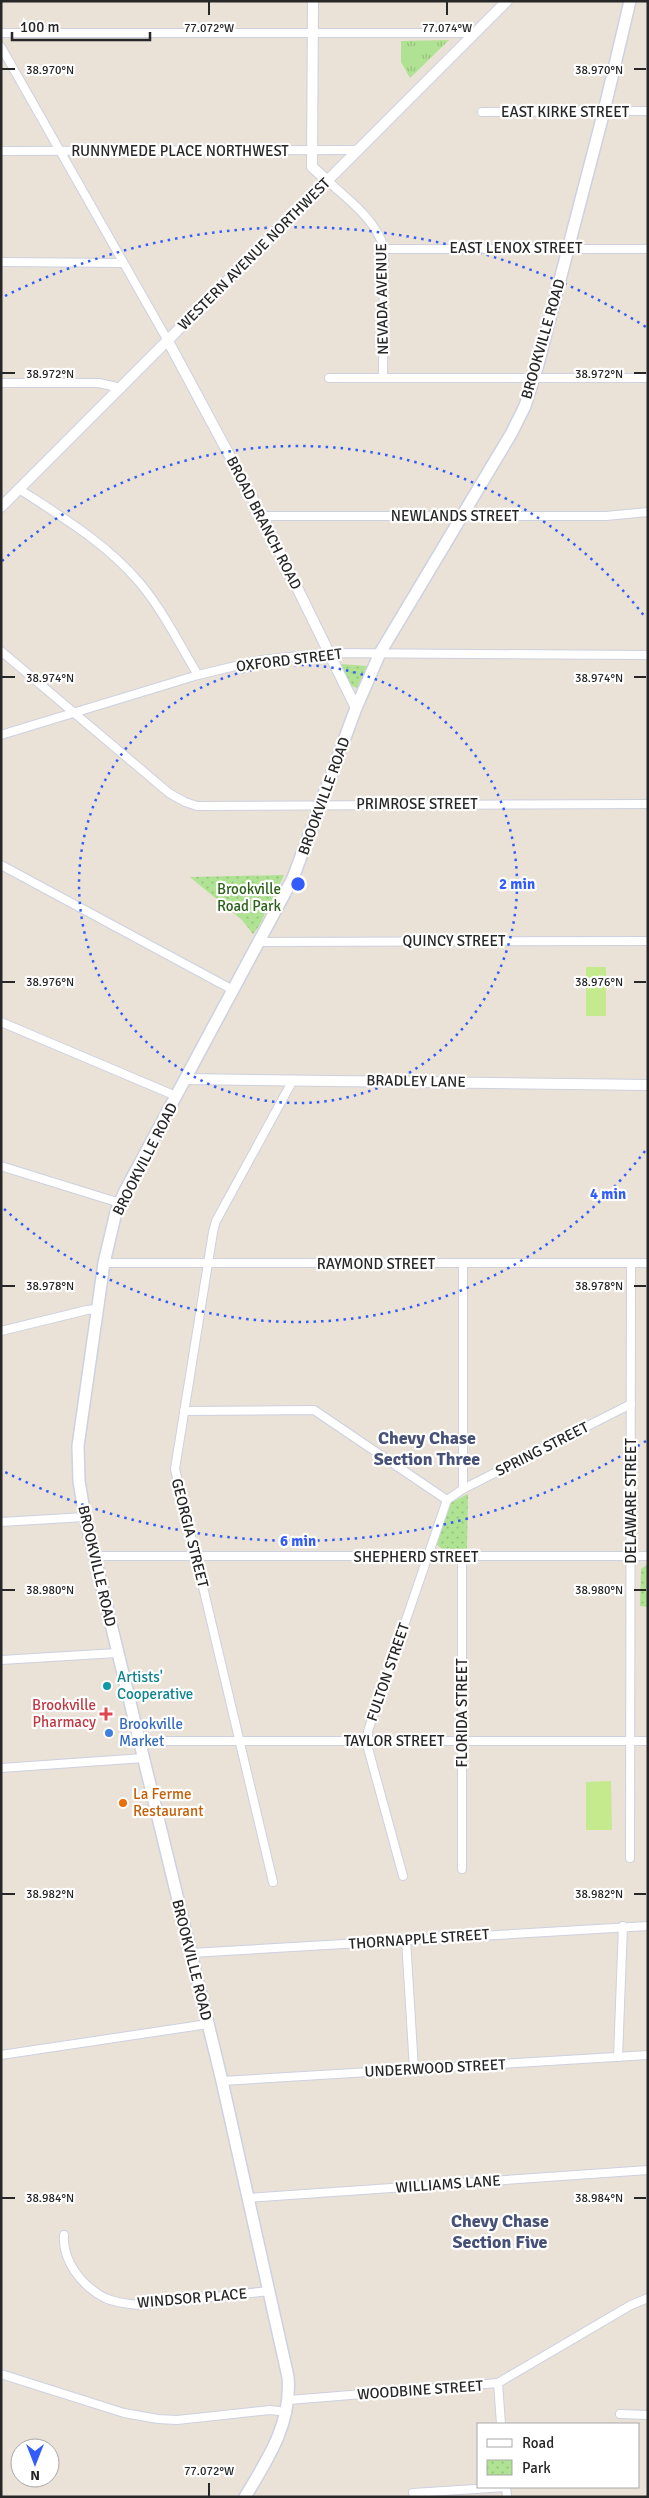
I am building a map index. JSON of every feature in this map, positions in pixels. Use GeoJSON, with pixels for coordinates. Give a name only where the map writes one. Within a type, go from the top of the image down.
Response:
{"type":"FeatureCollection","features":[{"type":"Feature","properties":{"kind":"main road","name":"BROOKVILLE ROAD"},"geometry":{"type":"LineString","coordinates":[[245,2497],[271,2454],[287,2412],[289,2400],[288,2377],[222,2082],[85,1517],[79,1481],[78,1446],[96,1309],[104,1262],[120,1203],[294,878],[356,708],[380,653],[511,434],[534,378],[604,112],[630,1]]}},
{"type":"Feature","properties":{"kind":"street"},"geometry":{"type":"LineString","coordinates":[[313,1],[312,167],[328,181]]}},
{"type":"Feature","properties":{"kind":"street","name":"WESTERN AVENUE NORTHWEST"},"geometry":{"type":"LineString","coordinates":[[1,507],[507,1]]}},
{"type":"Feature","properties":{"kind":"street"},"geometry":{"type":"LineString","coordinates":[[1,33],[475,33]]}},
{"type":"Feature","properties":{"kind":"street"},"geometry":{"type":"LineString","coordinates":[[1,47],[168,341]]}},
{"type":"Feature","properties":{"kind":"street","name":"EAST KIRKE STREET"},"geometry":{"type":"LineString","coordinates":[[482,112],[648,111]]}},
{"type":"Feature","properties":{"kind":"street","name":"RUNNYMEDE PLACE NORTHWEST"},"geometry":{"type":"LineString","coordinates":[[1,151],[359,150]]}},
{"type":"Feature","properties":{"kind":"street","name":"NEVADA AVENUE"},"geometry":{"type":"LineString","coordinates":[[328,181],[379,232],[384,249],[383,378]]}},
{"type":"Feature","properties":{"kind":"street","name":"EAST LENOX STREET"},"geometry":{"type":"LineString","coordinates":[[384,249],[648,249]]}},
{"type":"Feature","properties":{"kind":"street"},"geometry":{"type":"LineString","coordinates":[[1,262],[123,263]]}},
{"type":"Feature","properties":{"kind":"street","name":"BROAD BRANCH ROAD"},"geometry":{"type":"LineString","coordinates":[[168,341],[262,516],[356,708]]}},
{"type":"Feature","properties":{"kind":"street"},"geometry":{"type":"LineString","coordinates":[[329,378],[648,378]]}},
{"type":"Feature","properties":{"kind":"street"},"geometry":{"type":"LineString","coordinates":[[1,383],[99,383],[121,388]]}},
{"type":"Feature","properties":{"kind":"street"},"geometry":{"type":"LineString","coordinates":[[19,489],[88,535],[125,567],[157,605],[198,675]]}},
{"type":"Feature","properties":{"kind":"street","name":"NEWLANDS STREET"},"geometry":{"type":"LineString","coordinates":[[262,516],[606,516],[648,512]]}},
{"type":"Feature","properties":{"kind":"street","name":"PRIMROSE STREET"},"geometry":{"type":"LineString","coordinates":[[1,651],[169,793],[185,802],[207,807],[648,804]]}},
{"type":"Feature","properties":{"kind":"street","name":"OXFORD STREET"},"geometry":{"type":"LineString","coordinates":[[1,735],[198,675],[261,660],[328,653],[648,655]]}},
{"type":"Feature","properties":{"kind":"street"},"geometry":{"type":"LineString","coordinates":[[1,865],[233,990]]}},
{"type":"Feature","properties":{"kind":"street","name":"QUINCY STREET"},"geometry":{"type":"LineString","coordinates":[[260,942],[648,941]]}},
{"type":"Feature","properties":{"kind":"street"},"geometry":{"type":"LineString","coordinates":[[1,1022],[176,1096]]}},
{"type":"Feature","properties":{"kind":"street","name":"BRADLEY LANE"},"geometry":{"type":"LineString","coordinates":[[185,1079],[648,1084]]}},
{"type":"Feature","properties":{"kind":"street","name":"GEORGIA STREET"},"geometry":{"type":"LineString","coordinates":[[273,1882],[175,1470],[207,1264],[216,1221],[293,1080]]}},
{"type":"Feature","properties":{"kind":"street"},"geometry":{"type":"LineString","coordinates":[[1,1166],[120,1203]]}},
{"type":"Feature","properties":{"kind":"street","name":"RAYMOND STREET"},"geometry":{"type":"LineString","coordinates":[[104,1262],[207,1264],[648,1263]]}},
{"type":"Feature","properties":{"kind":"street","name":"DELAWARE STREET"},"geometry":{"type":"LineString","coordinates":[[630,1858],[632,1741],[631,1263]]}},
{"type":"Feature","properties":{"kind":"street"},"geometry":{"type":"LineString","coordinates":[[463,1264],[464,1489]]}},
{"type":"Feature","properties":{"kind":"street"},"geometry":{"type":"LineString","coordinates":[[1,1331],[96,1309]]}},
{"type":"Feature","properties":{"kind":"street","name":"SPRING STREET"},"geometry":{"type":"LineString","coordinates":[[447,1500],[464,1489],[631,1404]]}},
{"type":"Feature","properties":{"kind":"street"},"geometry":{"type":"LineString","coordinates":[[184,1411],[314,1410],[447,1500]]}},
{"type":"Feature","properties":{"kind":"street","name":"FULTON STREET"},"geometry":{"type":"LineString","coordinates":[[403,1876],[367,1741],[368,1731],[447,1500]]}},
{"type":"Feature","properties":{"kind":"street"},"geometry":{"type":"LineString","coordinates":[[1,1522],[85,1517]]}},
{"type":"Feature","properties":{"kind":"street","name":"SHEPHERD STREET"},"geometry":{"type":"LineString","coordinates":[[94,1556],[648,1556]]}},
{"type":"Feature","properties":{"kind":"street","name":"FLORIDA STREET"},"geometry":{"type":"LineString","coordinates":[[462,1557],[462,1869]]}},
{"type":"Feature","properties":{"kind":"street"},"geometry":{"type":"LineString","coordinates":[[1,1660],[117,1654]]}},
{"type":"Feature","properties":{"kind":"street","name":"TAYLOR STREET"},"geometry":{"type":"LineString","coordinates":[[139,1741],[648,1741]]}},
{"type":"Feature","properties":{"kind":"street"},"geometry":{"type":"LineString","coordinates":[[1,1768],[144,1758]]}},
{"type":"Feature","properties":{"kind":"street"},"geometry":{"type":"LineString","coordinates":[[618,2057],[623,1926]]}},
{"type":"Feature","properties":{"kind":"street","name":"THORNAPPLE STREET"},"geometry":{"type":"LineString","coordinates":[[191,1953],[648,1926]]}},
{"type":"Feature","properties":{"kind":"street"},"geometry":{"type":"LineString","coordinates":[[406,1940],[414,2069]]}},
{"type":"Feature","properties":{"kind":"street"},"geometry":{"type":"LineString","coordinates":[[1,2055],[208,2024]]}},
{"type":"Feature","properties":{"kind":"street","name":"UNDERWOOD STREET"},"geometry":{"type":"LineString","coordinates":[[222,2082],[648,2056]]}},
{"type":"Feature","properties":{"kind":"street","name":"WILLIAMS LANE"},"geometry":{"type":"LineString","coordinates":[[248,2198],[648,2170]]}},
{"type":"Feature","properties":{"kind":"street","name":"WINDSOR PLACE"},"geometry":{"type":"LineString","coordinates":[[64,2235],[63,2246],[67,2258],[77,2275],[92,2290],[105,2298],[120,2303],[139,2305],[269,2292]]}},
{"type":"Feature","properties":{"kind":"street","name":"WOODBINE STREET"},"geometry":{"type":"LineString","coordinates":[[289,2400],[498,2383],[631,2305],[648,2298]]}},
{"type":"Feature","properties":{"kind":"street"},"geometry":{"type":"LineString","coordinates":[[1,2374],[124,2413],[158,2419],[177,2420],[270,2410],[287,2412]]}},
{"type":"Feature","properties":{"kind":"street"},"geometry":{"type":"LineString","coordinates":[[498,2383],[501,2423]]}},
{"type":"Feature","properties":{"kind":"street"},"geometry":{"type":"LineString","coordinates":[[620,2414],[648,2415]]}},
{"type":"Feature","properties":{"kind":"street"},"geometry":{"type":"LineString","coordinates":[[413,2493],[490,2488]]}},
{"type":"Feature","properties":{"kind":"green space"},"geometry":{"type":"Polygon","coordinates":[[[449,40],[410,78],[401,62],[401,41],[449,40]]]}},
{"type":"Feature","properties":{"kind":"green space"},"geometry":{"type":"Polygon","coordinates":[[[339,664],[367,666],[357,688],[349,685],[339,664]]]}},
{"type":"Feature","properties":{"kind":"green space","name":"Brookville Road Park"},"geometry":{"type":"Polygon","coordinates":[[[284,875],[259,926],[253,934],[242,920],[190,877],[284,875]]]}},
{"type":"Feature","properties":{"kind":"green space"},"geometry":{"type":"Polygon","coordinates":[[[586,967],[606,967],[606,1016],[586,1016],[586,967]]]}},
{"type":"Feature","properties":{"kind":"green space"},"geometry":{"type":"Polygon","coordinates":[[[468,1494],[467,1549],[442,1549],[436,1544],[450,1503],[468,1494]]]}},
{"type":"Feature","properties":{"kind":"green space"},"geometry":{"type":"Polygon","coordinates":[[[648,1564],[648,1607],[640,1606],[641,1569],[648,1564]]]}},
{"type":"Feature","properties":{"kind":"green space"},"geometry":{"type":"Polygon","coordinates":[[[611,1781],[612,1830],[586,1830],[586,1782],[611,1781]]]}},
{"type":"Feature","properties":{"kind":"place","name":"Artists' Cooperative"},"geometry":{"type":"Point","coordinates":[107,1686]}},
{"type":"Feature","properties":{"kind":"place","name":"Brookville Pharmacy"},"geometry":{"type":"Point","coordinates":[106,1714]}},
{"type":"Feature","properties":{"kind":"place","name":"Brookville Market"},"geometry":{"type":"Point","coordinates":[109,1733]}},
{"type":"Feature","properties":{"kind":"place","name":"La Ferme Restaurant"},"geometry":{"type":"Point","coordinates":[123,1803]}},
{"type":"Feature","properties":{"kind":"district","name":"Chevy Chase Section Three"},"geometry":{"type":"Point","coordinates":[427,1448]}},
{"type":"Feature","properties":{"kind":"district","name":"Chevy Chase Section Five"},"geometry":{"type":"Point","coordinates":[500,2231]}}]}
